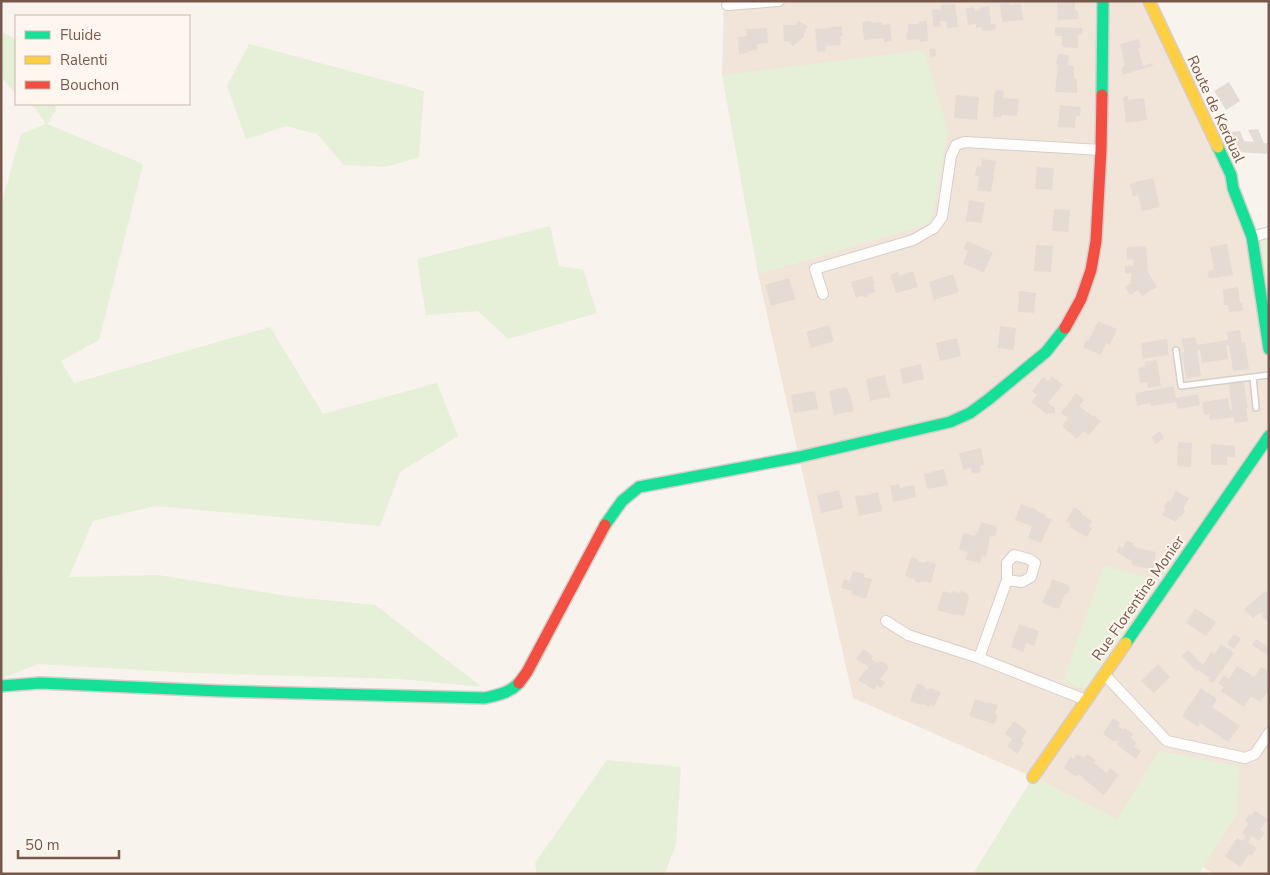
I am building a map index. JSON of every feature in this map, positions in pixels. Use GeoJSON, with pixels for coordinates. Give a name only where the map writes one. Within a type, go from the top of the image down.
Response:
{"type":"FeatureCollection","features":[{"type":"Feature","properties":{"kind":"street"},"geometry":{"type":"LineString","coordinates":[[727,5],[779,1]]}},
{"type":"Feature","properties":{"kind":"street"},"geometry":{"type":"LineString","coordinates":[[1,686],[40,683],[220,691],[485,698],[506,694],[518,685],[528,672],[608,520],[622,500],[638,487],[799,457],[950,422],[970,413],[990,400],[1046,352],[1068,324],[1081,299],[1091,270],[1096,241],[1101,150],[1103,1]]}},
{"type":"Feature","properties":{"kind":"street","name":"Route de Kerdual"},"geometry":{"type":"LineString","coordinates":[[1149,1],[1231,175],[1233,188],[1252,237],[1269,349]]}},
{"type":"Feature","properties":{"kind":"street"},"geometry":{"type":"LineString","coordinates":[[823,294],[815,269],[913,240],[934,228],[942,218],[951,156],[956,145],[965,142],[1101,150]]}},
{"type":"Feature","properties":{"kind":"street"},"geometry":{"type":"LineString","coordinates":[[1252,237],[1269,232]]}},
{"type":"Feature","properties":{"kind":"street","name":"Rue Florentine Monier"},"geometry":{"type":"LineString","coordinates":[[1033,777],[1269,436]]}},
{"type":"Feature","properties":{"kind":"street"},"geometry":{"type":"LineString","coordinates":[[979,658],[1007,580]]}},
{"type":"Feature","properties":{"kind":"street"},"geometry":{"type":"LineString","coordinates":[[886,622],[908,635],[979,658],[1086,700]]}},
{"type":"Feature","properties":{"kind":"street"},"geometry":{"type":"LineString","coordinates":[[1104,674],[1167,740],[1245,758],[1255,754],[1269,733]]}},
{"type":"Feature","properties":{"kind":"lane"},"geometry":{"type":"LineString","coordinates":[[1176,350],[1181,386],[1269,375]]}},
{"type":"Feature","properties":{"kind":"lane"},"geometry":{"type":"LineString","coordinates":[[1253,377],[1256,408]]}},
{"type":"Feature","properties":{"kind":"shaded area"},"geometry":{"type":"Polygon","coordinates":[[[724,1],[1148,1],[1252,236],[1269,232],[1269,874],[1214,874],[1203,867],[1237,813],[1160,751],[1117,820],[1033,777],[853,698],[758,274],[931,223],[722,75],[724,1]]]}},
{"type":"Feature","properties":{"kind":"green space"},"geometry":{"type":"Polygon","coordinates":[[[1,32],[15,39],[15,93],[1,77],[1,32]]]}},
{"type":"Feature","properties":{"kind":"green space"},"geometry":{"type":"Polygon","coordinates":[[[249,44],[424,91],[419,157],[386,167],[344,165],[317,134],[286,126],[246,139],[227,86],[249,44]]]}},
{"type":"Feature","properties":{"kind":"green space"},"geometry":{"type":"Polygon","coordinates":[[[924,50],[948,131],[931,223],[758,274],[722,75],[924,50]]]}},
{"type":"Feature","properties":{"kind":"green space"},"geometry":{"type":"Polygon","coordinates":[[[30,105],[55,105],[56,110],[47,124],[143,164],[99,340],[61,361],[74,383],[270,327],[323,414],[437,383],[458,436],[400,472],[380,526],[155,506],[93,521],[69,577],[158,575],[293,597],[375,605],[482,687],[400,679],[192,673],[38,664],[1,679],[3,493],[1,201],[21,134],[46,124],[35,108],[30,105]]]}},
{"type":"Feature","properties":{"kind":"green space"},"geometry":{"type":"Polygon","coordinates":[[[550,226],[559,266],[583,270],[597,313],[508,339],[478,311],[426,315],[417,259],[550,226]]]}},
{"type":"Feature","properties":{"kind":"green space"},"geometry":{"type":"Polygon","coordinates":[[[1269,238],[1269,287],[1268,287],[1261,240],[1269,238]]]}},
{"type":"Feature","properties":{"kind":"green space"},"geometry":{"type":"Polygon","coordinates":[[[1104,566],[1158,580],[1089,686],[1078,688],[1063,681],[1104,566]]]}},
{"type":"Feature","properties":{"kind":"green space"},"geometry":{"type":"Polygon","coordinates":[[[1160,751],[1239,766],[1237,813],[1199,874],[973,874],[1033,777],[1117,819],[1160,751]]]}},
{"type":"Feature","properties":{"kind":"green space"},"geometry":{"type":"Polygon","coordinates":[[[607,760],[681,767],[676,844],[665,874],[537,874],[535,863],[607,760]]]}},
{"type":"Feature","properties":{"kind":"building"},"geometry":{"type":"Polygon","coordinates":[[[1057,1],[1075,1],[1075,11],[1078,11],[1078,19],[1058,20],[1057,1]]]}},
{"type":"Feature","properties":{"kind":"building"},"geometry":{"type":"Polygon","coordinates":[[[1009,3],[1009,5],[1021,4],[1023,20],[1002,22],[1000,4],[1009,3]]]}},
{"type":"Feature","properties":{"kind":"building"},"geometry":{"type":"Polygon","coordinates":[[[955,4],[958,27],[947,28],[946,21],[940,21],[941,26],[933,27],[932,9],[941,10],[941,5],[955,4]]]}},
{"type":"Feature","properties":{"kind":"building"},"geometry":{"type":"Polygon","coordinates":[[[989,6],[991,24],[995,24],[996,28],[994,30],[983,31],[981,27],[976,28],[976,24],[968,25],[966,8],[974,7],[975,11],[980,10],[980,7],[989,6]]]}},
{"type":"Feature","properties":{"kind":"building"},"geometry":{"type":"Polygon","coordinates":[[[798,21],[808,26],[804,37],[793,46],[788,41],[784,41],[783,25],[796,25],[798,21]]]}},
{"type":"Feature","properties":{"kind":"building"},"geometry":{"type":"Polygon","coordinates":[[[870,21],[872,23],[882,22],[883,25],[890,24],[892,41],[884,42],[884,38],[864,40],[862,22],[870,21]]]}},
{"type":"Feature","properties":{"kind":"building"},"geometry":{"type":"Polygon","coordinates":[[[927,21],[928,41],[920,42],[919,39],[907,40],[908,24],[919,24],[919,22],[927,21]]]}},
{"type":"Feature","properties":{"kind":"building"},"geometry":{"type":"Polygon","coordinates":[[[842,26],[841,45],[825,46],[826,51],[817,52],[815,29],[842,26]]]}},
{"type":"Feature","properties":{"kind":"building"},"geometry":{"type":"Polygon","coordinates":[[[1055,27],[1082,28],[1082,35],[1078,35],[1078,48],[1062,47],[1062,36],[1055,34],[1055,27]]]}},
{"type":"Feature","properties":{"kind":"building"},"geometry":{"type":"Polygon","coordinates":[[[767,28],[768,43],[757,44],[757,50],[739,54],[738,37],[747,36],[746,29],[767,28]]]}},
{"type":"Feature","properties":{"kind":"building"},"geometry":{"type":"Polygon","coordinates":[[[1139,39],[1141,48],[1138,48],[1143,66],[1152,63],[1153,66],[1122,75],[1122,67],[1125,66],[1120,44],[1139,39]]]}},
{"type":"Feature","properties":{"kind":"building"},"geometry":{"type":"Polygon","coordinates":[[[935,48],[936,56],[930,57],[929,49],[935,48]]]}},
{"type":"Feature","properties":{"kind":"building"},"geometry":{"type":"Polygon","coordinates":[[[1058,54],[1069,55],[1068,65],[1074,66],[1074,78],[1077,79],[1077,93],[1055,92],[1058,54]]]}},
{"type":"Feature","properties":{"kind":"building"},"geometry":{"type":"Polygon","coordinates":[[[1229,82],[1240,101],[1226,110],[1214,91],[1229,82]]]}},
{"type":"Feature","properties":{"kind":"building"},"geometry":{"type":"Polygon","coordinates":[[[997,90],[1004,92],[1003,98],[1019,99],[1017,116],[1001,115],[1001,118],[993,117],[994,97],[997,90]]]}},
{"type":"Feature","properties":{"kind":"building"},"geometry":{"type":"Polygon","coordinates":[[[956,95],[979,97],[977,120],[954,118],[956,95]]]}},
{"type":"Feature","properties":{"kind":"building"},"geometry":{"type":"Polygon","coordinates":[[[1128,96],[1128,100],[1144,98],[1147,120],[1126,123],[1123,97],[1128,96]]]}},
{"type":"Feature","properties":{"kind":"building"},"geometry":{"type":"Polygon","coordinates":[[[1060,105],[1081,107],[1080,116],[1076,116],[1075,128],[1058,127],[1060,105]]]}},
{"type":"Feature","properties":{"kind":"building"},"geometry":{"type":"Polygon","coordinates":[[[1258,129],[1264,143],[1269,143],[1269,154],[1236,152],[1231,142],[1234,142],[1230,132],[1240,131],[1244,141],[1254,142],[1248,130],[1258,129]]]}},
{"type":"Feature","properties":{"kind":"building"},"geometry":{"type":"Polygon","coordinates":[[[982,159],[996,161],[991,192],[977,190],[979,176],[975,176],[977,166],[981,167],[982,159]]]}},
{"type":"Feature","properties":{"kind":"building"},"geometry":{"type":"Polygon","coordinates":[[[1037,167],[1054,168],[1052,190],[1035,189],[1037,167]]]}},
{"type":"Feature","properties":{"kind":"building"},"geometry":{"type":"Polygon","coordinates":[[[1153,178],[1160,207],[1142,211],[1138,195],[1133,196],[1130,184],[1153,178]]]}},
{"type":"Feature","properties":{"kind":"building"},"geometry":{"type":"Polygon","coordinates":[[[969,200],[985,203],[982,223],[966,221],[969,200]]]}},
{"type":"Feature","properties":{"kind":"building"},"geometry":{"type":"Polygon","coordinates":[[[1054,209],[1070,210],[1068,232],[1052,231],[1054,209]]]}},
{"type":"Feature","properties":{"kind":"building"},"geometry":{"type":"Polygon","coordinates":[[[967,241],[993,252],[984,272],[963,264],[968,251],[963,249],[967,241]]]}},
{"type":"Feature","properties":{"kind":"building"},"geometry":{"type":"Polygon","coordinates":[[[1227,244],[1233,275],[1209,279],[1207,271],[1214,270],[1210,247],[1227,244]]]}},
{"type":"Feature","properties":{"kind":"building"},"geometry":{"type":"Polygon","coordinates":[[[1036,245],[1053,246],[1051,272],[1034,271],[1036,245]]]}},
{"type":"Feature","properties":{"kind":"building"},"geometry":{"type":"Polygon","coordinates":[[[1146,246],[1148,272],[1157,287],[1142,296],[1138,290],[1130,295],[1125,287],[1131,283],[1131,273],[1125,274],[1125,266],[1134,266],[1133,259],[1127,260],[1127,247],[1146,246]]]}},
{"type":"Feature","properties":{"kind":"building"},"geometry":{"type":"Polygon","coordinates":[[[913,271],[918,287],[896,293],[890,275],[898,272],[899,276],[913,271]]]}},
{"type":"Feature","properties":{"kind":"building"},"geometry":{"type":"Polygon","coordinates":[[[953,274],[959,292],[934,300],[929,282],[953,274]]]}},
{"type":"Feature","properties":{"kind":"building"},"geometry":{"type":"Polygon","coordinates":[[[872,276],[875,292],[868,294],[867,298],[861,296],[856,298],[851,282],[872,276]]]}},
{"type":"Feature","properties":{"kind":"building"},"geometry":{"type":"Polygon","coordinates":[[[789,278],[795,299],[771,306],[765,285],[789,278]]]}},
{"type":"Feature","properties":{"kind":"building"},"geometry":{"type":"Polygon","coordinates":[[[1238,287],[1243,311],[1229,312],[1228,305],[1224,305],[1223,290],[1238,287]]]}},
{"type":"Feature","properties":{"kind":"building"},"geometry":{"type":"Polygon","coordinates":[[[1019,291],[1036,293],[1034,313],[1018,312],[1019,291]]]}},
{"type":"Feature","properties":{"kind":"building"},"geometry":{"type":"Polygon","coordinates":[[[1098,321],[1117,329],[1110,345],[1106,343],[1101,355],[1083,347],[1098,321]]]}},
{"type":"Feature","properties":{"kind":"building"},"geometry":{"type":"Polygon","coordinates":[[[829,325],[834,341],[811,348],[806,332],[829,325]]]}},
{"type":"Feature","properties":{"kind":"building"},"geometry":{"type":"Polygon","coordinates":[[[1000,326],[1016,328],[1014,350],[998,348],[1000,326]]]}},
{"type":"Feature","properties":{"kind":"building"},"geometry":{"type":"Polygon","coordinates":[[[1240,330],[1242,343],[1245,343],[1249,369],[1233,371],[1229,345],[1226,346],[1228,359],[1202,363],[1200,350],[1197,350],[1201,376],[1186,379],[1182,339],[1195,337],[1197,345],[1228,340],[1227,332],[1240,330]]]}},
{"type":"Feature","properties":{"kind":"building"},"geometry":{"type":"Polygon","coordinates":[[[957,338],[961,356],[940,361],[936,343],[957,338]]]}},
{"type":"Feature","properties":{"kind":"building"},"geometry":{"type":"Polygon","coordinates":[[[1167,339],[1169,355],[1143,359],[1141,343],[1167,339]]]}},
{"type":"Feature","properties":{"kind":"building"},"geometry":{"type":"Polygon","coordinates":[[[1157,360],[1161,386],[1148,388],[1147,382],[1140,383],[1138,368],[1145,367],[1144,362],[1157,360]]]}},
{"type":"Feature","properties":{"kind":"building"},"geometry":{"type":"Polygon","coordinates":[[[921,364],[924,379],[903,384],[900,369],[921,364]]]}},
{"type":"Feature","properties":{"kind":"building"},"geometry":{"type":"Polygon","coordinates":[[[885,375],[890,397],[870,401],[866,379],[885,375]]]}},
{"type":"Feature","properties":{"kind":"building"},"geometry":{"type":"Polygon","coordinates":[[[1052,376],[1063,385],[1048,403],[1055,408],[1055,413],[1046,414],[1031,402],[1037,395],[1032,391],[1043,377],[1048,381],[1052,376]]]}},
{"type":"Feature","properties":{"kind":"building"},"geometry":{"type":"Polygon","coordinates":[[[1244,382],[1248,421],[1235,423],[1233,417],[1210,420],[1209,414],[1204,415],[1202,402],[1228,398],[1230,410],[1232,410],[1229,384],[1244,382]]]}},
{"type":"Feature","properties":{"kind":"building"},"geometry":{"type":"Polygon","coordinates":[[[1174,386],[1176,398],[1198,394],[1200,405],[1177,409],[1176,402],[1151,406],[1150,403],[1137,406],[1135,393],[1174,386]]]}},
{"type":"Feature","properties":{"kind":"building"},"geometry":{"type":"Polygon","coordinates":[[[847,387],[854,411],[834,415],[829,391],[847,387]]]}},
{"type":"Feature","properties":{"kind":"building"},"geometry":{"type":"Polygon","coordinates":[[[815,391],[818,409],[794,413],[791,395],[815,391]]]}},
{"type":"Feature","properties":{"kind":"building"},"geometry":{"type":"Polygon","coordinates":[[[1076,393],[1084,400],[1079,406],[1101,421],[1089,435],[1083,431],[1077,439],[1062,426],[1068,418],[1061,413],[1076,393]]]}},
{"type":"Feature","properties":{"kind":"building"},"geometry":{"type":"Polygon","coordinates":[[[1160,431],[1164,438],[1156,444],[1151,437],[1160,431]]]}},
{"type":"Feature","properties":{"kind":"building"},"geometry":{"type":"Polygon","coordinates":[[[1178,442],[1192,443],[1191,467],[1177,466],[1178,442]]]}},
{"type":"Feature","properties":{"kind":"building"},"geometry":{"type":"Polygon","coordinates":[[[1211,444],[1235,446],[1235,457],[1227,457],[1227,465],[1211,465],[1211,444]]]}},
{"type":"Feature","properties":{"kind":"building"},"geometry":{"type":"Polygon","coordinates":[[[981,448],[984,465],[980,466],[981,472],[972,474],[971,468],[963,470],[959,453],[981,448]]]}},
{"type":"Feature","properties":{"kind":"building"},"geometry":{"type":"Polygon","coordinates":[[[944,469],[948,485],[927,489],[924,474],[944,469]]]}},
{"type":"Feature","properties":{"kind":"building"},"geometry":{"type":"Polygon","coordinates":[[[899,484],[900,488],[914,485],[916,497],[893,502],[890,486],[899,484]]]}},
{"type":"Feature","properties":{"kind":"building"},"geometry":{"type":"Polygon","coordinates":[[[839,490],[843,508],[821,513],[817,495],[839,490]]]}},
{"type":"Feature","properties":{"kind":"building"},"geometry":{"type":"Polygon","coordinates":[[[1176,491],[1189,498],[1183,509],[1185,510],[1176,522],[1162,515],[1168,500],[1170,502],[1176,491]]]}},
{"type":"Feature","properties":{"kind":"building"},"geometry":{"type":"Polygon","coordinates":[[[878,492],[882,511],[859,516],[855,496],[878,492]]]}},
{"type":"Feature","properties":{"kind":"building"},"geometry":{"type":"Polygon","coordinates":[[[1021,504],[1037,510],[1046,515],[1045,517],[1052,519],[1041,543],[1028,538],[1032,526],[1015,520],[1021,504]]]}},
{"type":"Feature","properties":{"kind":"building"},"geometry":{"type":"Polygon","coordinates":[[[1074,507],[1092,521],[1089,526],[1092,528],[1087,537],[1069,527],[1071,524],[1066,521],[1074,507]]]}},
{"type":"Feature","properties":{"kind":"building"},"geometry":{"type":"Polygon","coordinates":[[[981,522],[995,526],[997,529],[996,535],[990,536],[986,557],[982,556],[980,563],[966,560],[968,552],[959,549],[963,533],[975,536],[981,522]]]}},
{"type":"Feature","properties":{"kind":"building"},"geometry":{"type":"Polygon","coordinates":[[[1127,540],[1134,544],[1133,546],[1156,552],[1154,569],[1135,566],[1131,564],[1132,561],[1116,552],[1119,546],[1123,548],[1127,540]]]}},
{"type":"Feature","properties":{"kind":"building"},"geometry":{"type":"Polygon","coordinates":[[[911,557],[918,559],[919,562],[924,563],[927,561],[936,564],[931,583],[922,581],[919,583],[905,576],[911,557]]]}},
{"type":"Feature","properties":{"kind":"building"},"geometry":{"type":"Polygon","coordinates":[[[853,571],[865,574],[864,577],[872,579],[866,599],[851,594],[852,591],[841,588],[844,579],[850,581],[853,571]]]}},
{"type":"Feature","properties":{"kind":"building"},"geometry":{"type":"Polygon","coordinates":[[[1052,579],[1068,585],[1070,588],[1068,593],[1065,594],[1059,609],[1042,603],[1052,579]]]}},
{"type":"Feature","properties":{"kind":"building"},"geometry":{"type":"Polygon","coordinates":[[[943,591],[967,593],[969,597],[964,616],[937,610],[943,591]]]}},
{"type":"Feature","properties":{"kind":"building"},"geometry":{"type":"Polygon","coordinates":[[[1265,591],[1269,594],[1269,620],[1267,621],[1262,616],[1263,613],[1253,618],[1244,609],[1265,591]]]}},
{"type":"Feature","properties":{"kind":"building"},"geometry":{"type":"Polygon","coordinates":[[[1195,608],[1216,622],[1206,636],[1186,623],[1195,608]]]}},
{"type":"Feature","properties":{"kind":"building"},"geometry":{"type":"Polygon","coordinates":[[[1019,624],[1039,631],[1034,646],[1026,643],[1023,652],[1011,647],[1019,624]]]}},
{"type":"Feature","properties":{"kind":"building"},"geometry":{"type":"Polygon","coordinates":[[[1234,634],[1241,639],[1234,649],[1227,644],[1234,634]]]}},
{"type":"Feature","properties":{"kind":"building"},"geometry":{"type":"Polygon","coordinates":[[[1256,639],[1269,647],[1269,656],[1252,645],[1256,639]]]}},
{"type":"Feature","properties":{"kind":"building"},"geometry":{"type":"Polygon","coordinates":[[[1221,644],[1234,653],[1213,683],[1208,680],[1210,678],[1198,670],[1197,672],[1181,656],[1188,650],[1203,665],[1211,652],[1215,654],[1221,644]]]}},
{"type":"Feature","properties":{"kind":"building"},"geometry":{"type":"Polygon","coordinates":[[[863,649],[873,656],[871,659],[877,663],[881,661],[887,664],[889,668],[880,679],[885,682],[881,688],[877,685],[874,690],[858,680],[869,667],[856,659],[863,649]]]}},
{"type":"Feature","properties":{"kind":"building"},"geometry":{"type":"Polygon","coordinates":[[[1158,664],[1170,677],[1154,693],[1141,681],[1158,664]]]}},
{"type":"Feature","properties":{"kind":"building"},"geometry":{"type":"Polygon","coordinates":[[[1237,666],[1254,677],[1261,667],[1269,672],[1267,678],[1269,679],[1269,684],[1267,687],[1269,690],[1260,702],[1251,696],[1244,707],[1221,691],[1224,687],[1218,684],[1224,675],[1229,679],[1237,666]]]}},
{"type":"Feature","properties":{"kind":"building"},"geometry":{"type":"Polygon","coordinates":[[[917,683],[929,690],[930,688],[941,692],[934,707],[910,701],[917,683]]]}},
{"type":"Feature","properties":{"kind":"building"},"geometry":{"type":"Polygon","coordinates":[[[1201,688],[1217,699],[1212,707],[1240,726],[1228,742],[1200,723],[1198,727],[1182,716],[1201,688]]]}},
{"type":"Feature","properties":{"kind":"building"},"geometry":{"type":"Polygon","coordinates":[[[975,699],[998,705],[995,714],[998,715],[995,723],[969,716],[975,699]]]}},
{"type":"Feature","properties":{"kind":"building"},"geometry":{"type":"Polygon","coordinates":[[[1113,718],[1120,723],[1118,726],[1124,730],[1125,728],[1133,734],[1131,738],[1137,743],[1134,747],[1141,751],[1136,759],[1119,747],[1116,740],[1115,742],[1103,734],[1113,718]]]}},
{"type":"Feature","properties":{"kind":"building"},"geometry":{"type":"Polygon","coordinates":[[[1014,721],[1027,731],[1021,740],[1024,743],[1017,754],[1007,746],[1012,739],[1005,734],[1014,721]]]}},
{"type":"Feature","properties":{"kind":"building"},"geometry":{"type":"Polygon","coordinates":[[[1077,754],[1084,758],[1087,754],[1096,760],[1094,763],[1107,773],[1110,768],[1119,775],[1104,795],[1084,778],[1078,774],[1076,777],[1064,768],[1070,757],[1073,759],[1077,754]]]}},
{"type":"Feature","properties":{"kind":"building"},"geometry":{"type":"Polygon","coordinates":[[[1255,811],[1268,819],[1260,830],[1265,833],[1259,841],[1252,836],[1248,842],[1257,848],[1252,856],[1249,854],[1240,867],[1225,856],[1237,838],[1243,841],[1246,836],[1242,833],[1249,823],[1245,821],[1249,814],[1251,816],[1255,811]]]}},
{"type":"Feature","properties":{"kind":"traffic: fast"},"geometry":{"type":"LineString","coordinates":[[1102,95],[1103,1]]}},
{"type":"Feature","properties":{"kind":"traffic: fast"},"geometry":{"type":"LineString","coordinates":[[1218,147],[1231,175],[1233,188],[1252,237],[1269,349]]}},
{"type":"Feature","properties":{"kind":"traffic: fast"},"geometry":{"type":"LineString","coordinates":[[605,525],[622,501],[639,487],[799,457],[950,422],[970,413],[989,399],[1046,352],[1065,328]]}},
{"type":"Feature","properties":{"kind":"traffic: fast"},"geometry":{"type":"LineString","coordinates":[[1126,643],[1269,436]]}},
{"type":"Feature","properties":{"kind":"traffic: fast"},"geometry":{"type":"LineString","coordinates":[[1,686],[40,683],[220,691],[485,698],[499,695],[519,683]]}},
{"type":"Feature","properties":{"kind":"traffic: slow"},"geometry":{"type":"LineString","coordinates":[[1149,1],[1218,147]]}},
{"type":"Feature","properties":{"kind":"traffic: slow"},"geometry":{"type":"LineString","coordinates":[[1033,777],[1126,643]]}},
{"type":"Feature","properties":{"kind":"traffic: jam"},"geometry":{"type":"LineString","coordinates":[[1065,328],[1081,299],[1091,270],[1096,241],[1102,95]]}},
{"type":"Feature","properties":{"kind":"traffic: jam"},"geometry":{"type":"LineString","coordinates":[[519,683],[527,672],[605,525]]}}]}
